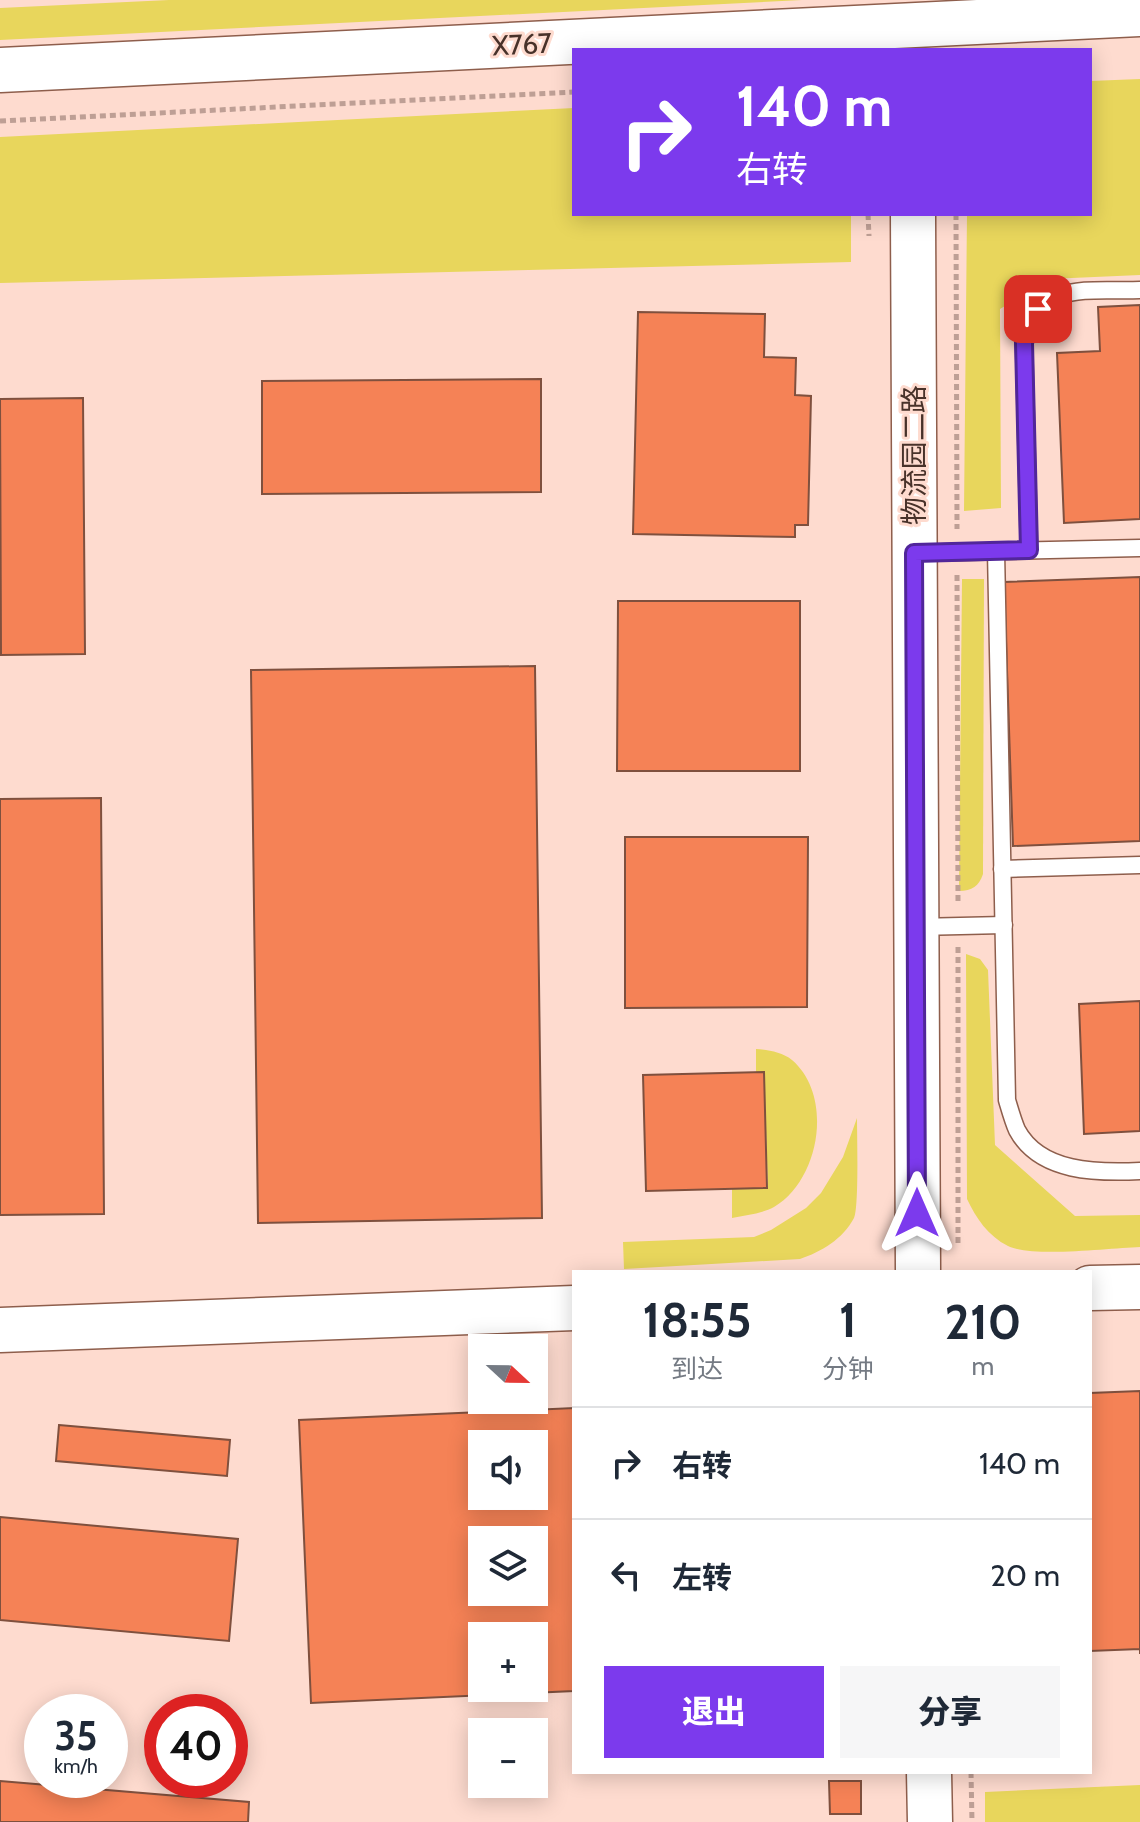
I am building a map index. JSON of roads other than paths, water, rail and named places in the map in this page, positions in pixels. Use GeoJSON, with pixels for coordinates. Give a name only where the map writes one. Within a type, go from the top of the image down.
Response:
{"type":"FeatureCollection","features":[{"type":"Feature","properties":{"kind":"street","name":"X767"},"geometry":{"type":"LineString","coordinates":[[0,70],[1140,14]]}},
{"type":"Feature","properties":{"kind":"street"},"geometry":{"type":"LineString","coordinates":[[993,48],[1022,30],[1053,18]]}},
{"type":"Feature","properties":{"kind":"street"},"geometry":{"type":"LineString","coordinates":[[750,33],[788,48]]}},
{"type":"Feature","properties":{"kind":"street","name":"物流园二路"},"geometry":{"type":"LineString","coordinates":[[913,216],[914,553],[937,927],[918,1270]]}},
{"type":"Feature","properties":{"kind":"street"},"geometry":{"type":"LineString","coordinates":[[1092,1288],[1140,1287]]}},
{"type":"Feature","properties":{"kind":"street"},"geometry":{"type":"LineString","coordinates":[[0,1330],[572,1308]]}},
{"type":"Feature","properties":{"kind":"street"},"geometry":{"type":"LineString","coordinates":[[929,1774],[930,1822]]}},
{"type":"Feature","properties":{"kind":"lane"},"geometry":{"type":"LineString","coordinates":[[1029,550],[1024,343],[1028,325],[1038,309],[1052,297],[1071,292],[1140,290]]}},
{"type":"Feature","properties":{"kind":"lane"},"geometry":{"type":"LineString","coordinates":[[914,553],[1140,548]]}},
{"type":"Feature","properties":{"kind":"lane"},"geometry":{"type":"LineString","coordinates":[[996,551],[1007,1100],[1018,1131],[1040,1154],[1068,1167],[1100,1173],[1140,1171]]}},
{"type":"Feature","properties":{"kind":"lane"},"geometry":{"type":"LineString","coordinates":[[1002,869],[1140,865]]}},
{"type":"Feature","properties":{"kind":"lane"},"geometry":{"type":"LineString","coordinates":[[937,927],[1004,925]]}}]}
